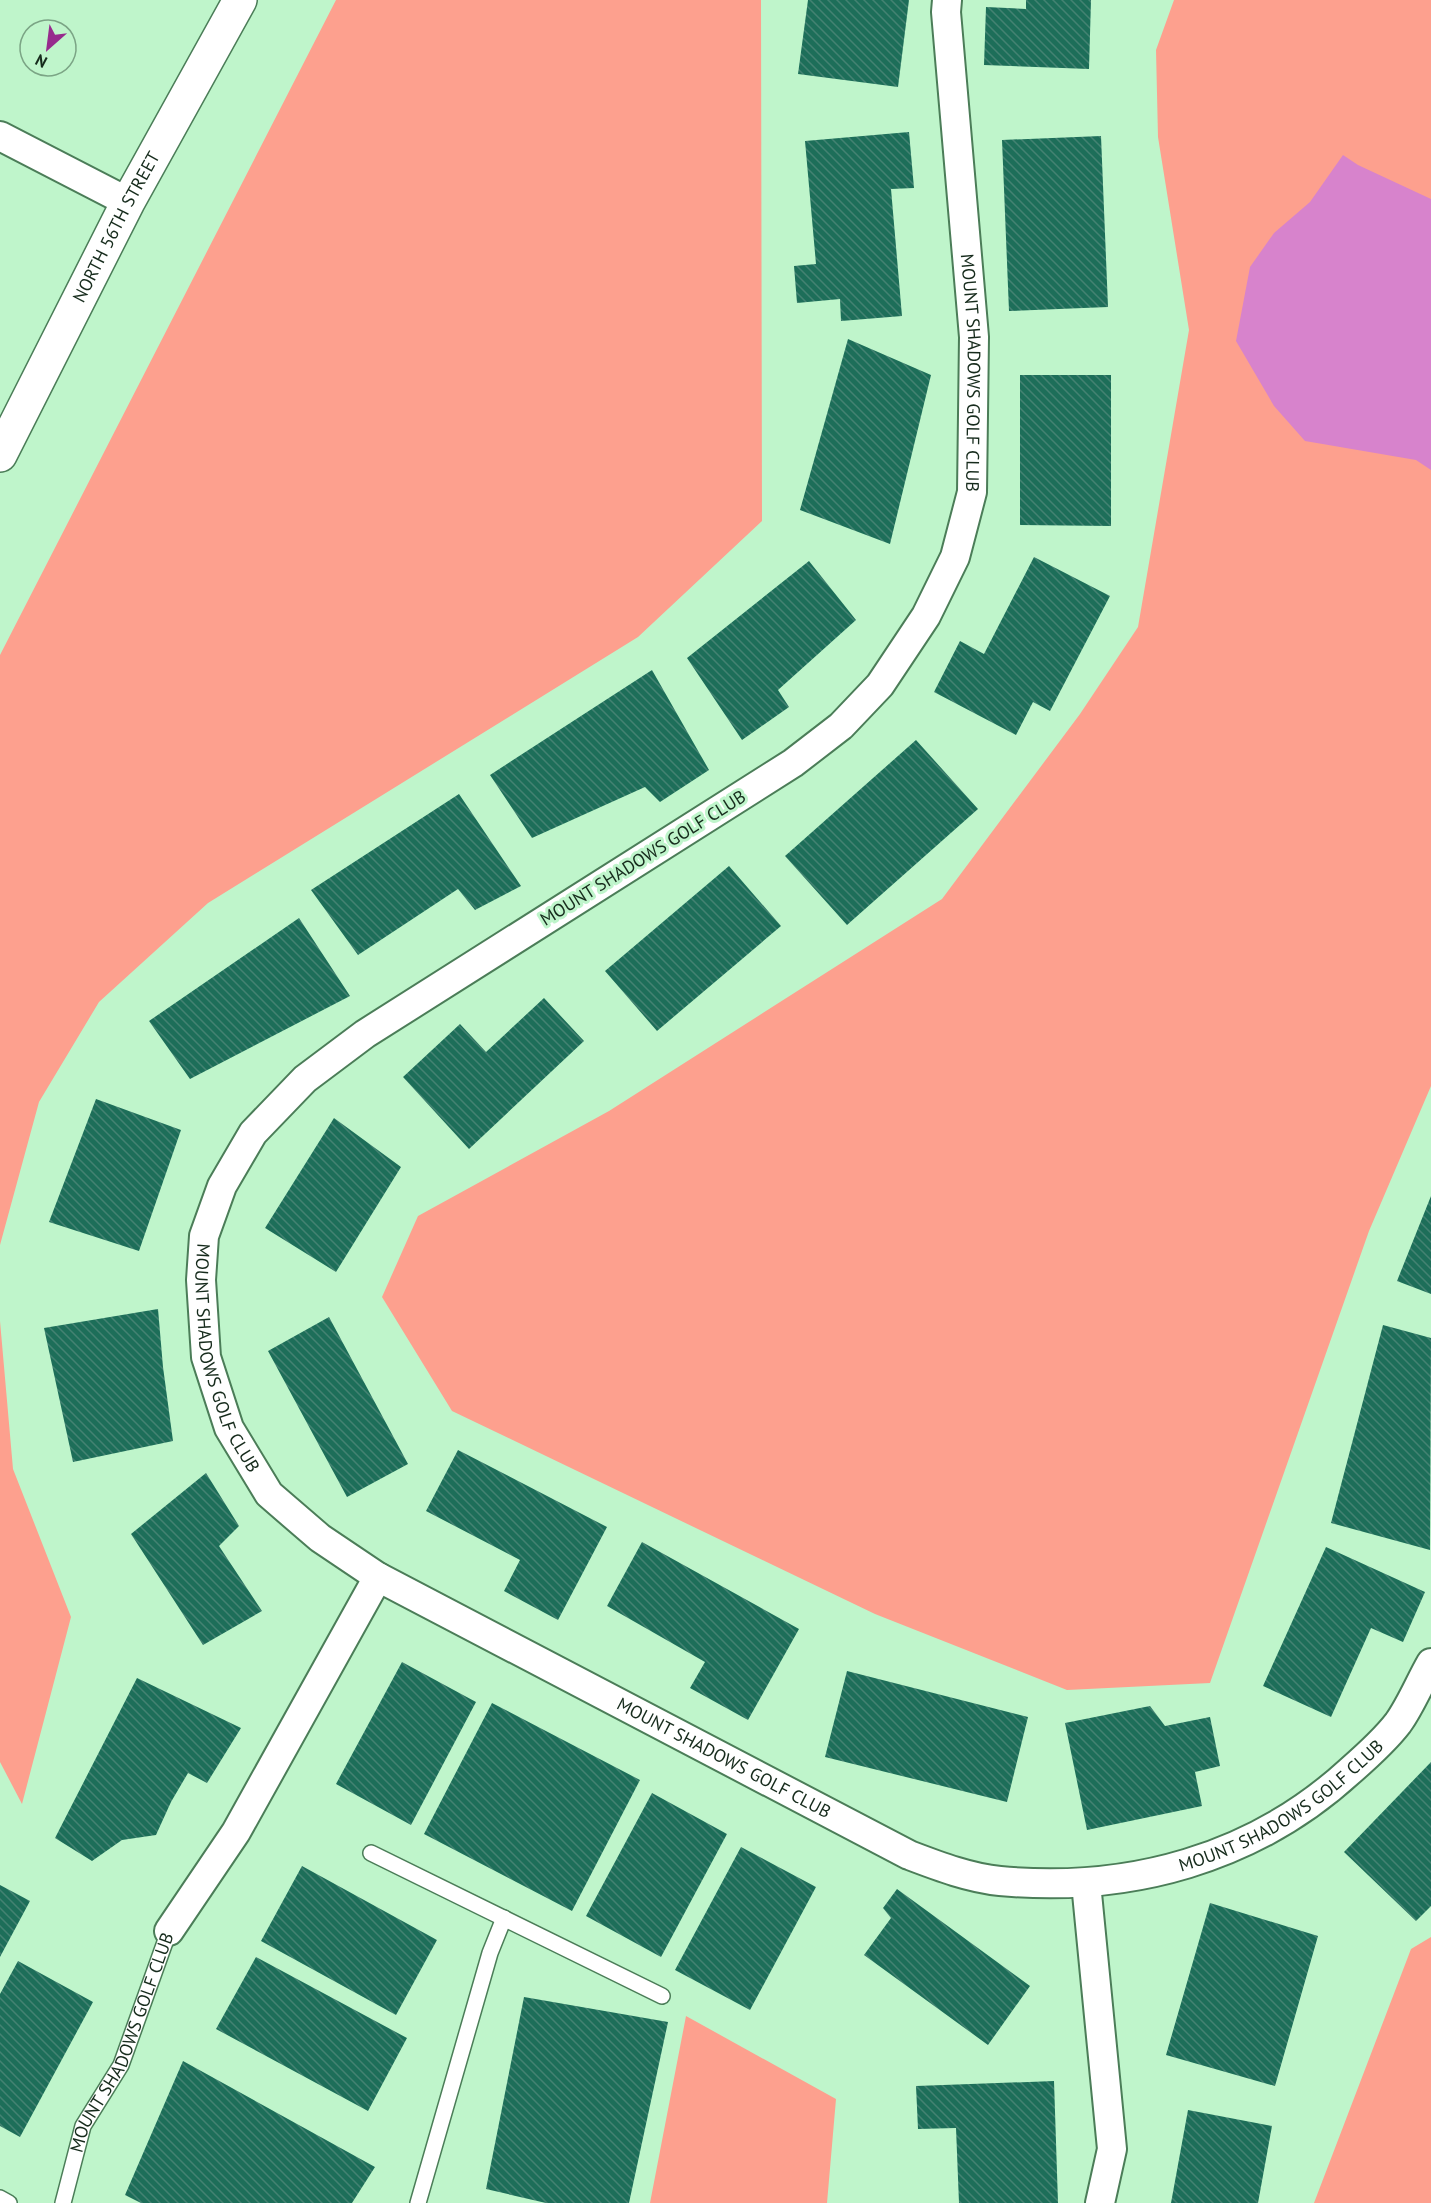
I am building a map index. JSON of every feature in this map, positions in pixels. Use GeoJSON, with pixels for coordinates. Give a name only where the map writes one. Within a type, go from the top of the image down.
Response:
{"type":"FeatureCollection","features":[{"type":"Feature","properties":{"kind":"street","name":"NORTH 56TH STREET"},"geometry":{"type":"LineString","coordinates":[[0,455],[128,202],[240,0]]}},
{"type":"Feature","properties":{"kind":"street","name":"MOUNT SHADOWS GOLF CLUB"},"geometry":{"type":"LineString","coordinates":[[947,0],[946,12],[974,337],[973,471],[972,492],[955,557],[926,616],[880,684],[841,726],[793,764],[365,1034],[305,1079],[253,1133],[222,1186],[204,1236],[201,1280],[206,1357],[229,1428],[269,1494],[320,1538],[378,1576],[909,1855],[947,1869],[999,1881],[1086,1883],[1139,1876],[1210,1856],[1275,1828],[1327,1792],[1398,1723],[1431,1663]]}},
{"type":"Feature","properties":{"kind":"street"},"geometry":{"type":"LineString","coordinates":[[0,136],[128,202]]}},
{"type":"Feature","properties":{"kind":"street","name":"MOUNT SHADOWS GOLF CLUB"},"geometry":{"type":"LineString","coordinates":[[169,1932],[236,1832],[378,1576]]}},
{"type":"Feature","properties":{"kind":"street"},"geometry":{"type":"LineString","coordinates":[[1086,1883],[1113,2149],[1100,2203]]}},
{"type":"Feature","properties":{"kind":"lane"},"geometry":{"type":"LineString","coordinates":[[371,1853],[662,1996]]}},
{"type":"Feature","properties":{"kind":"lane"},"geometry":{"type":"LineString","coordinates":[[418,2203],[490,1953],[504,1918]]}},
{"type":"Feature","properties":{"kind":"lane","name":"MOUNT SHADOWS GOLF CLUB"},"geometry":{"type":"LineString","coordinates":[[63,2203],[83,2126],[121,2065],[169,1932]]}},
{"type":"Feature","properties":{"kind":"lane"},"geometry":{"type":"LineString","coordinates":[[0,2198],[9,2203]]}},
{"type":"Feature","properties":{"kind":"shaded area"},"geometry":{"type":"Polygon","coordinates":[[[336,0],[761,0],[762,521],[638,637],[208,903],[99,1002],[39,1102],[0,1245],[0,655],[336,0]]]}},
{"type":"Feature","properties":{"kind":"shaded area"},"geometry":{"type":"Polygon","coordinates":[[[1174,0],[1431,0],[1431,1086],[1369,1231],[1210,1683],[1067,1690],[875,1614],[452,1411],[382,1297],[418,1216],[609,1111],[942,899],[1080,714],[1138,627],[1189,330],[1158,137],[1156,50],[1174,0]]]}},
{"type":"Feature","properties":{"kind":"shaded area"},"geometry":{"type":"Polygon","coordinates":[[[1343,155],[1358,165],[1431,199],[1431,470],[1416,460],[1305,441],[1274,406],[1236,341],[1250,267],[1274,233],[1310,202],[1343,155]]]}},
{"type":"Feature","properties":{"kind":"shaded area"},"geometry":{"type":"Polygon","coordinates":[[[0,1321],[13,1469],[71,1617],[22,1804],[0,1762],[0,1321]]]}},
{"type":"Feature","properties":{"kind":"shaded area"},"geometry":{"type":"Polygon","coordinates":[[[1431,1937],[1431,2203],[1314,2203],[1411,1949],[1431,1937]]]}},
{"type":"Feature","properties":{"kind":"shaded area"},"geometry":{"type":"Polygon","coordinates":[[[686,2016],[836,2099],[827,2203],[650,2203],[686,2016]]]}},
{"type":"Feature","properties":{"kind":"building"},"geometry":{"type":"Polygon","coordinates":[[[808,0],[909,0],[898,87],[798,74],[808,0]]]}},
{"type":"Feature","properties":{"kind":"building"},"geometry":{"type":"Polygon","coordinates":[[[1026,0],[1091,0],[1089,69],[984,65],[986,7],[1026,9],[1026,0]]]}},
{"type":"Feature","properties":{"kind":"building"},"geometry":{"type":"Polygon","coordinates":[[[909,132],[914,188],[891,189],[902,316],[841,321],[840,299],[797,303],[794,266],[816,264],[805,141],[909,132]]]}},
{"type":"Feature","properties":{"kind":"building"},"geometry":{"type":"Polygon","coordinates":[[[1101,136],[1108,307],[1009,311],[1002,140],[1101,136]]]}},
{"type":"Feature","properties":{"kind":"building"},"geometry":{"type":"Polygon","coordinates":[[[848,339],[931,375],[890,544],[800,510],[848,339]]]}},
{"type":"Feature","properties":{"kind":"building"},"geometry":{"type":"Polygon","coordinates":[[[1020,375],[1111,375],[1111,526],[1020,525],[1020,375]]]}},
{"type":"Feature","properties":{"kind":"building"},"geometry":{"type":"Polygon","coordinates":[[[1034,557],[1110,596],[1050,711],[1033,702],[1016,735],[934,692],[960,641],[984,654],[1034,557]]]}},
{"type":"Feature","properties":{"kind":"building"},"geometry":{"type":"Polygon","coordinates":[[[809,561],[856,620],[778,690],[789,707],[742,740],[687,658],[809,561]]]}},
{"type":"Feature","properties":{"kind":"building"},"geometry":{"type":"Polygon","coordinates":[[[652,670],[709,770],[660,802],[645,787],[532,838],[490,775],[652,670]]]}},
{"type":"Feature","properties":{"kind":"building"},"geometry":{"type":"Polygon","coordinates":[[[916,740],[978,809],[847,925],[785,856],[916,740]]]}},
{"type":"Feature","properties":{"kind":"building"},"geometry":{"type":"Polygon","coordinates":[[[459,794],[521,886],[475,910],[458,889],[358,955],[311,890],[459,794]]]}},
{"type":"Feature","properties":{"kind":"building"},"geometry":{"type":"Polygon","coordinates":[[[729,866],[781,926],[657,1031],[605,971],[729,866]]]}},
{"type":"Feature","properties":{"kind":"building"},"geometry":{"type":"Polygon","coordinates":[[[299,918],[350,996],[190,1079],[149,1021],[299,918]]]}},
{"type":"Feature","properties":{"kind":"building"},"geometry":{"type":"Polygon","coordinates":[[[544,998],[584,1041],[469,1149],[403,1077],[460,1024],[486,1052],[544,998]]]}},
{"type":"Feature","properties":{"kind":"building"},"geometry":{"type":"Polygon","coordinates":[[[96,1099],[181,1130],[139,1251],[49,1222],[96,1099]]]}},
{"type":"Feature","properties":{"kind":"building"},"geometry":{"type":"Polygon","coordinates":[[[334,1118],[401,1167],[336,1272],[265,1228],[334,1118]]]}},
{"type":"Feature","properties":{"kind":"building"},"geometry":{"type":"Polygon","coordinates":[[[1431,1196],[1431,1294],[1397,1281],[1431,1196]]]}},
{"type":"Feature","properties":{"kind":"building"},"geometry":{"type":"Polygon","coordinates":[[[158,1309],[173,1441],[73,1462],[44,1328],[158,1309]]]}},
{"type":"Feature","properties":{"kind":"building"},"geometry":{"type":"Polygon","coordinates":[[[329,1317],[408,1464],[347,1497],[268,1351],[329,1317]]]}},
{"type":"Feature","properties":{"kind":"building"},"geometry":{"type":"Polygon","coordinates":[[[1383,1325],[1431,1338],[1430,1550],[1331,1523],[1383,1325]]]}},
{"type":"Feature","properties":{"kind":"building"},"geometry":{"type":"Polygon","coordinates":[[[458,1450],[607,1527],[558,1620],[504,1591],[520,1560],[426,1511],[458,1450]]]}},
{"type":"Feature","properties":{"kind":"building"},"geometry":{"type":"Polygon","coordinates":[[[206,1473],[239,1526],[219,1546],[262,1611],[203,1645],[131,1534],[206,1473]]]}},
{"type":"Feature","properties":{"kind":"building"},"geometry":{"type":"Polygon","coordinates":[[[642,1542],[799,1629],[748,1720],[690,1688],[705,1662],[607,1606],[642,1542]]]}},
{"type":"Feature","properties":{"kind":"building"},"geometry":{"type":"Polygon","coordinates":[[[1326,1547],[1425,1592],[1403,1642],[1371,1628],[1331,1717],[1263,1686],[1326,1547]]]}},
{"type":"Feature","properties":{"kind":"building"},"geometry":{"type":"Polygon","coordinates":[[[402,1662],[476,1702],[411,1825],[336,1784],[402,1662]]]}},
{"type":"Feature","properties":{"kind":"building"},"geometry":{"type":"Polygon","coordinates":[[[847,1671],[1028,1717],[1007,1802],[825,1757],[847,1671]]]}},
{"type":"Feature","properties":{"kind":"building"},"geometry":{"type":"Polygon","coordinates":[[[137,1678],[241,1728],[207,1783],[188,1773],[171,1802],[156,1835],[122,1840],[92,1861],[55,1838],[137,1678]]]}},
{"type":"Feature","properties":{"kind":"building"},"geometry":{"type":"Polygon","coordinates":[[[492,1703],[640,1780],[572,1911],[424,1834],[492,1703]]]}},
{"type":"Feature","properties":{"kind":"building"},"geometry":{"type":"Polygon","coordinates":[[[1150,1706],[1165,1726],[1210,1717],[1220,1766],[1195,1772],[1202,1806],[1087,1830],[1065,1723],[1150,1706]]]}},
{"type":"Feature","properties":{"kind":"building"},"geometry":{"type":"Polygon","coordinates":[[[1431,1762],[1431,1906],[1416,1921],[1344,1852],[1431,1762]]]}},
{"type":"Feature","properties":{"kind":"building"},"geometry":{"type":"Polygon","coordinates":[[[652,1793],[727,1834],[661,1957],[586,1916],[652,1793]]]}},
{"type":"Feature","properties":{"kind":"building"},"geometry":{"type":"Polygon","coordinates":[[[741,1847],[816,1887],[750,2010],[675,1970],[741,1847]]]}},
{"type":"Feature","properties":{"kind":"building"},"geometry":{"type":"Polygon","coordinates":[[[302,1866],[437,1940],[396,2015],[261,1941],[302,1866]]]}},
{"type":"Feature","properties":{"kind":"building"},"geometry":{"type":"Polygon","coordinates":[[[0,1885],[30,1901],[0,1957],[0,1885]]]}},
{"type":"Feature","properties":{"kind":"building"},"geometry":{"type":"Polygon","coordinates":[[[897,1889],[1030,1986],[988,2045],[864,1955],[891,1918],[883,1908],[897,1889]]]}},
{"type":"Feature","properties":{"kind":"building"},"geometry":{"type":"Polygon","coordinates":[[[1210,1903],[1318,1936],[1275,2086],[1166,2055],[1210,1903]]]}},
{"type":"Feature","properties":{"kind":"building"},"geometry":{"type":"Polygon","coordinates":[[[256,1957],[407,2038],[368,2111],[216,2029],[256,1957]]]}},
{"type":"Feature","properties":{"kind":"building"},"geometry":{"type":"Polygon","coordinates":[[[18,1961],[93,2002],[20,2137],[0,2126],[0,1994],[18,1961]]]}},
{"type":"Feature","properties":{"kind":"building"},"geometry":{"type":"Polygon","coordinates":[[[524,1997],[668,2022],[629,2203],[546,2203],[486,2189],[524,1997]]]}},
{"type":"Feature","properties":{"kind":"building"},"geometry":{"type":"Polygon","coordinates":[[[183,2061],[375,2167],[352,2203],[141,2203],[125,2195],[183,2061]]]}},
{"type":"Feature","properties":{"kind":"building"},"geometry":{"type":"Polygon","coordinates":[[[1054,2081],[1058,2203],[959,2203],[956,2128],[918,2129],[916,2086],[1054,2081]]]}},
{"type":"Feature","properties":{"kind":"building"},"geometry":{"type":"Polygon","coordinates":[[[1188,2110],[1272,2126],[1258,2203],[1171,2203],[1188,2110]]]}}]}
